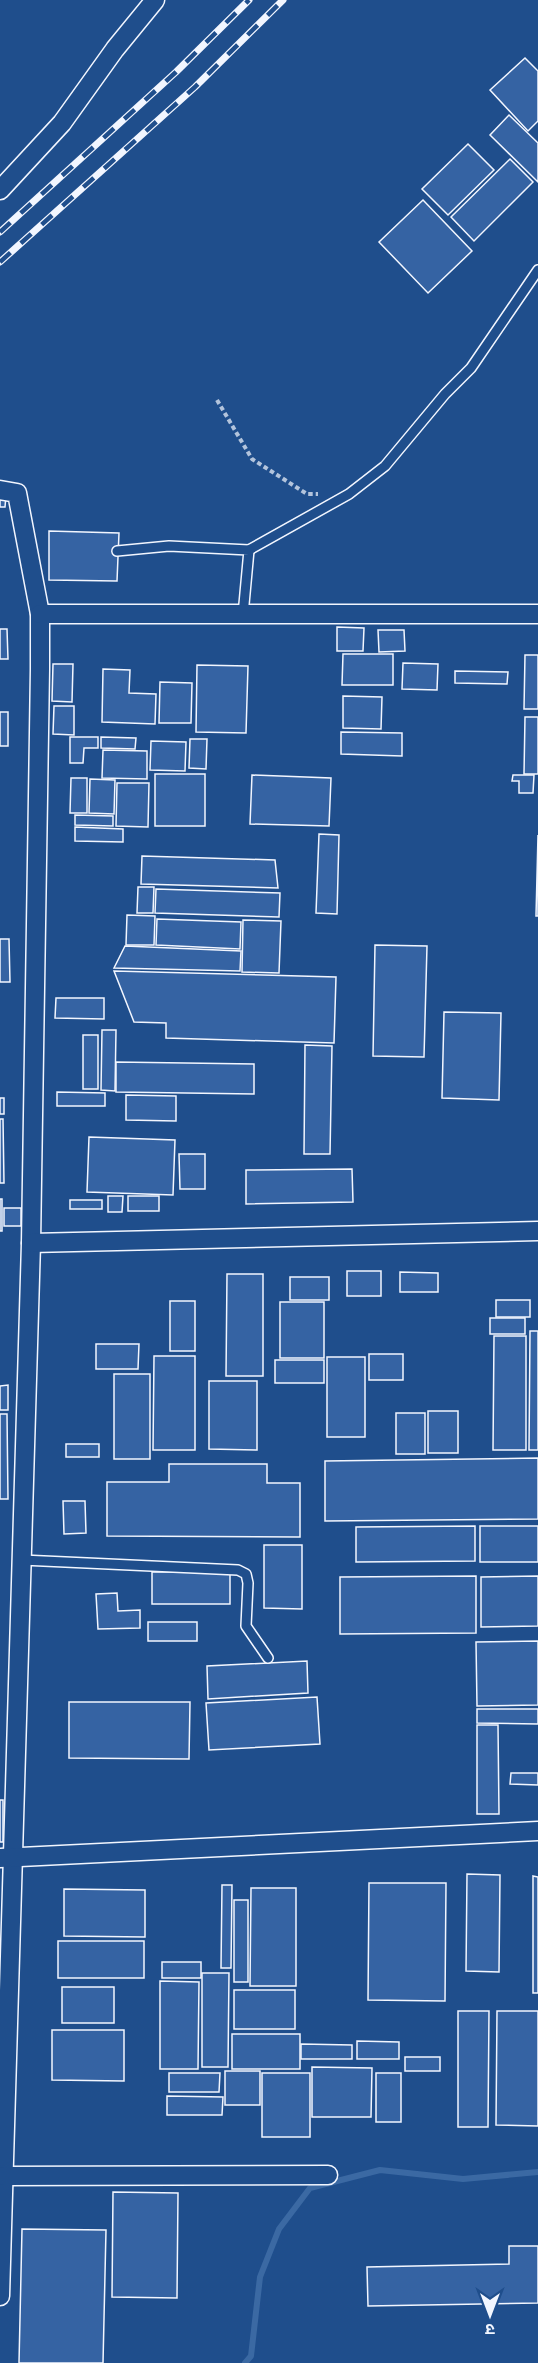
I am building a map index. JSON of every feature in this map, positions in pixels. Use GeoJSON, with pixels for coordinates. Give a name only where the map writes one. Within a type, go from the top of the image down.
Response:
{"type":"FeatureCollection","features":[{"type":"Feature","properties":{"kind":"street"},"geometry":{"type":"LineString","coordinates":[[0,190],[62,123],[115,49],[155,0]]}},
{"type":"Feature","properties":{"kind":"street"},"geometry":{"type":"LineString","coordinates":[[0,490],[17,493],[40,614],[32,1243],[22,1560],[7,1857],[4,2176],[0,2296]]}},
{"type":"Feature","properties":{"kind":"street"},"geometry":{"type":"LineString","coordinates":[[40,614],[538,614]]}},
{"type":"Feature","properties":{"kind":"street"},"geometry":{"type":"LineString","coordinates":[[32,1243],[538,1231]]}},
{"type":"Feature","properties":{"kind":"street"},"geometry":{"type":"LineString","coordinates":[[7,1857],[538,1831]]}},
{"type":"Feature","properties":{"kind":"street"},"geometry":{"type":"LineString","coordinates":[[4,2176],[328,2175]]}},
{"type":"Feature","properties":{"kind":"lane"},"geometry":{"type":"LineString","coordinates":[[117,551],[169,546],[249,550],[349,494],[385,466],[445,394],[471,368],[538,270]]}},
{"type":"Feature","properties":{"kind":"lane"},"geometry":{"type":"LineString","coordinates":[[243,615],[249,550]]}},
{"type":"Feature","properties":{"kind":"lane"},"geometry":{"type":"LineString","coordinates":[[22,1560],[238,1570],[246,1574],[248,1583],[246,1626],[268,1658]]}},
{"type":"Feature","properties":{"kind":"path"},"geometry":{"type":"LineString","coordinates":[[217,400],[252,459],[307,494],[349,494]]}},
{"type":"Feature","properties":{"kind":"building"},"geometry":{"type":"Polygon","coordinates":[[[525,58],[538,71],[538,121],[528,131],[490,90],[525,58]]]}},
{"type":"Feature","properties":{"kind":"building"},"geometry":{"type":"Polygon","coordinates":[[[509,115],[538,143],[538,182],[490,135],[509,115]]]}},
{"type":"Feature","properties":{"kind":"building"},"geometry":{"type":"Polygon","coordinates":[[[468,144],[494,170],[448,215],[422,189],[468,144]]]}},
{"type":"Feature","properties":{"kind":"building"},"geometry":{"type":"Polygon","coordinates":[[[510,159],[533,182],[474,241],[451,217],[510,159]]]}},
{"type":"Feature","properties":{"kind":"building"},"geometry":{"type":"Polygon","coordinates":[[[423,200],[472,251],[428,293],[379,242],[423,200]]]}},
{"type":"Feature","properties":{"kind":"building"},"geometry":{"type":"Polygon","coordinates":[[[0,495],[6,495],[5,507],[0,507],[0,495]]]}},
{"type":"Feature","properties":{"kind":"building"},"geometry":{"type":"Polygon","coordinates":[[[49,531],[119,533],[117,581],[49,580],[49,531]]]}},
{"type":"Feature","properties":{"kind":"building"},"geometry":{"type":"Polygon","coordinates":[[[337,627],[364,628],[363,651],[337,651],[337,627]]]}},
{"type":"Feature","properties":{"kind":"building"},"geometry":{"type":"Polygon","coordinates":[[[0,629],[7,629],[8,659],[0,659],[0,629]]]}},
{"type":"Feature","properties":{"kind":"building"},"geometry":{"type":"Polygon","coordinates":[[[378,630],[404,630],[405,651],[379,652],[378,630]]]}},
{"type":"Feature","properties":{"kind":"building"},"geometry":{"type":"Polygon","coordinates":[[[343,654],[393,654],[393,685],[342,685],[343,654]]]}},
{"type":"Feature","properties":{"kind":"building"},"geometry":{"type":"Polygon","coordinates":[[[525,655],[538,655],[538,709],[524,709],[525,655]]]}},
{"type":"Feature","properties":{"kind":"building"},"geometry":{"type":"Polygon","coordinates":[[[403,663],[438,664],[437,690],[402,689],[403,663]]]}},
{"type":"Feature","properties":{"kind":"building"},"geometry":{"type":"Polygon","coordinates":[[[53,664],[73,664],[72,702],[52,701],[53,664]]]}},
{"type":"Feature","properties":{"kind":"building"},"geometry":{"type":"Polygon","coordinates":[[[197,665],[248,666],[246,733],[196,732],[197,665]]]}},
{"type":"Feature","properties":{"kind":"building"},"geometry":{"type":"Polygon","coordinates":[[[103,669],[130,670],[129,693],[156,694],[155,724],[102,722],[103,669]]]}},
{"type":"Feature","properties":{"kind":"building"},"geometry":{"type":"Polygon","coordinates":[[[455,671],[508,672],[507,684],[455,683],[455,671]]]}},
{"type":"Feature","properties":{"kind":"building"},"geometry":{"type":"Polygon","coordinates":[[[160,682],[192,683],[191,723],[159,723],[160,682]]]}},
{"type":"Feature","properties":{"kind":"building"},"geometry":{"type":"Polygon","coordinates":[[[343,696],[382,697],[381,729],[343,728],[343,696]]]}},
{"type":"Feature","properties":{"kind":"building"},"geometry":{"type":"Polygon","coordinates":[[[54,706],[74,706],[74,735],[53,734],[54,706]]]}},
{"type":"Feature","properties":{"kind":"building"},"geometry":{"type":"Polygon","coordinates":[[[0,712],[8,712],[8,746],[0,746],[0,712]]]}},
{"type":"Feature","properties":{"kind":"building"},"geometry":{"type":"Polygon","coordinates":[[[525,717],[538,717],[538,774],[524,774],[525,717]]]}},
{"type":"Feature","properties":{"kind":"building"},"geometry":{"type":"Polygon","coordinates":[[[341,732],[402,733],[402,756],[341,754],[341,732]]]}},
{"type":"Feature","properties":{"kind":"building"},"geometry":{"type":"Polygon","coordinates":[[[70,737],[98,737],[98,748],[84,748],[83,763],[70,763],[70,737]]]}},
{"type":"Feature","properties":{"kind":"building"},"geometry":{"type":"Polygon","coordinates":[[[101,737],[136,738],[135,749],[101,748],[101,737]]]}},
{"type":"Feature","properties":{"kind":"building"},"geometry":{"type":"Polygon","coordinates":[[[190,739],[207,739],[206,769],[189,768],[190,739]]]}},
{"type":"Feature","properties":{"kind":"building"},"geometry":{"type":"Polygon","coordinates":[[[151,741],[186,742],[185,771],[150,770],[151,741]]]}},
{"type":"Feature","properties":{"kind":"building"},"geometry":{"type":"Polygon","coordinates":[[[103,750],[147,751],[147,779],[102,778],[103,750]]]}},
{"type":"Feature","properties":{"kind":"building"},"geometry":{"type":"Polygon","coordinates":[[[155,774],[205,774],[205,826],[155,826],[155,774]]]}},
{"type":"Feature","properties":{"kind":"building"},"geometry":{"type":"Polygon","coordinates":[[[252,775],[331,778],[329,826],[250,824],[252,775]]]}},
{"type":"Feature","properties":{"kind":"building"},"geometry":{"type":"Polygon","coordinates":[[[513,775],[534,775],[533,793],[519,793],[519,781],[512,781],[513,775]]]}},
{"type":"Feature","properties":{"kind":"building"},"geometry":{"type":"Polygon","coordinates":[[[71,778],[87,778],[87,813],[70,813],[71,778]]]}},
{"type":"Feature","properties":{"kind":"building"},"geometry":{"type":"Polygon","coordinates":[[[90,779],[115,780],[114,814],[89,813],[90,779]]]}},
{"type":"Feature","properties":{"kind":"building"},"geometry":{"type":"Polygon","coordinates":[[[117,783],[149,783],[148,827],[116,826],[117,783]]]}},
{"type":"Feature","properties":{"kind":"building"},"geometry":{"type":"Polygon","coordinates":[[[75,815],[113,816],[113,826],[75,825],[75,815]]]}},
{"type":"Feature","properties":{"kind":"building"},"geometry":{"type":"Polygon","coordinates":[[[75,827],[123,829],[123,842],[75,841],[75,827]]]}},
{"type":"Feature","properties":{"kind":"building"},"geometry":{"type":"Polygon","coordinates":[[[319,834],[339,835],[337,914],[316,913],[319,834]]]}},
{"type":"Feature","properties":{"kind":"building"},"geometry":{"type":"Polygon","coordinates":[[[538,835],[538,916],[536,916],[538,835]]]}},
{"type":"Feature","properties":{"kind":"building"},"geometry":{"type":"Polygon","coordinates":[[[142,856],[275,860],[278,888],[141,884],[142,856]]]}},
{"type":"Feature","properties":{"kind":"building"},"geometry":{"type":"Polygon","coordinates":[[[138,887],[154,887],[153,913],[137,913],[138,887]]]}},
{"type":"Feature","properties":{"kind":"building"},"geometry":{"type":"Polygon","coordinates":[[[156,889],[280,893],[279,917],[155,913],[156,889]]]}},
{"type":"Feature","properties":{"kind":"building"},"geometry":{"type":"Polygon","coordinates":[[[127,915],[155,916],[154,945],[126,945],[127,915]]]}},
{"type":"Feature","properties":{"kind":"building"},"geometry":{"type":"Polygon","coordinates":[[[157,919],[241,922],[240,949],[156,945],[157,919]]]}},
{"type":"Feature","properties":{"kind":"building"},"geometry":{"type":"Polygon","coordinates":[[[243,920],[281,921],[279,973],[242,972],[243,920]]]}},
{"type":"Feature","properties":{"kind":"building"},"geometry":{"type":"Polygon","coordinates":[[[0,939],[9,939],[10,982],[0,982],[0,939]]]}},
{"type":"Feature","properties":{"kind":"building"},"geometry":{"type":"Polygon","coordinates":[[[375,945],[427,946],[424,1057],[373,1056],[375,945]]]}},
{"type":"Feature","properties":{"kind":"building"},"geometry":{"type":"Polygon","coordinates":[[[125,946],[241,951],[240,971],[114,968],[125,946]]]}},
{"type":"Feature","properties":{"kind":"building"},"geometry":{"type":"Polygon","coordinates":[[[114,971],[336,977],[334,1043],[166,1038],[166,1023],[134,1022],[114,971]]]}},
{"type":"Feature","properties":{"kind":"building"},"geometry":{"type":"Polygon","coordinates":[[[56,998],[104,998],[104,1019],[55,1018],[56,998]]]}},
{"type":"Feature","properties":{"kind":"building"},"geometry":{"type":"Polygon","coordinates":[[[444,1012],[501,1013],[499,1100],[442,1098],[444,1012]]]}},
{"type":"Feature","properties":{"kind":"building"},"geometry":{"type":"Polygon","coordinates":[[[102,1030],[116,1030],[115,1091],[101,1090],[102,1030]]]}},
{"type":"Feature","properties":{"kind":"building"},"geometry":{"type":"Polygon","coordinates":[[[83,1035],[98,1035],[98,1089],[83,1089],[83,1035]]]}},
{"type":"Feature","properties":{"kind":"building"},"geometry":{"type":"Polygon","coordinates":[[[305,1045],[332,1046],[330,1154],[304,1154],[305,1045]]]}},
{"type":"Feature","properties":{"kind":"building"},"geometry":{"type":"Polygon","coordinates":[[[116,1062],[254,1064],[254,1094],[116,1092],[116,1062]]]}},
{"type":"Feature","properties":{"kind":"building"},"geometry":{"type":"Polygon","coordinates":[[[57,1092],[105,1093],[105,1106],[57,1106],[57,1092]]]}},
{"type":"Feature","properties":{"kind":"building"},"geometry":{"type":"Polygon","coordinates":[[[126,1095],[176,1096],[176,1121],[126,1120],[126,1095]]]}},
{"type":"Feature","properties":{"kind":"building"},"geometry":{"type":"Polygon","coordinates":[[[0,1098],[4,1098],[4,1114],[0,1114],[0,1098]]]}},
{"type":"Feature","properties":{"kind":"building"},"geometry":{"type":"Polygon","coordinates":[[[0,1119],[3,1119],[4,1183],[0,1183],[0,1119]]]}},
{"type":"Feature","properties":{"kind":"building"},"geometry":{"type":"Polygon","coordinates":[[[89,1137],[175,1140],[173,1195],[87,1192],[89,1137]]]}},
{"type":"Feature","properties":{"kind":"building"},"geometry":{"type":"Polygon","coordinates":[[[179,1154],[205,1154],[205,1189],[180,1189],[179,1154]]]}},
{"type":"Feature","properties":{"kind":"building"},"geometry":{"type":"Polygon","coordinates":[[[352,1169],[353,1202],[246,1204],[246,1170],[352,1169]]]}},
{"type":"Feature","properties":{"kind":"building"},"geometry":{"type":"Polygon","coordinates":[[[108,1196],[123,1196],[122,1212],[108,1212],[108,1196]]]}},
{"type":"Feature","properties":{"kind":"building"},"geometry":{"type":"Polygon","coordinates":[[[128,1196],[159,1196],[159,1211],[128,1211],[128,1196]]]}},
{"type":"Feature","properties":{"kind":"building"},"geometry":{"type":"Polygon","coordinates":[[[0,1199],[2,1199],[2,1231],[0,1231],[0,1199]]]}},
{"type":"Feature","properties":{"kind":"building"},"geometry":{"type":"Polygon","coordinates":[[[70,1200],[102,1200],[102,1209],[70,1209],[70,1200]]]}},
{"type":"Feature","properties":{"kind":"building"},"geometry":{"type":"Polygon","coordinates":[[[4,1208],[21,1208],[21,1226],[4,1226],[4,1208]]]}},
{"type":"Feature","properties":{"kind":"building"},"geometry":{"type":"Polygon","coordinates":[[[347,1271],[381,1271],[381,1296],[347,1296],[347,1271]]]}},
{"type":"Feature","properties":{"kind":"building"},"geometry":{"type":"Polygon","coordinates":[[[400,1272],[438,1273],[438,1292],[400,1292],[400,1272]]]}},
{"type":"Feature","properties":{"kind":"building"},"geometry":{"type":"Polygon","coordinates":[[[227,1274],[263,1274],[263,1376],[226,1376],[227,1274]]]}},
{"type":"Feature","properties":{"kind":"building"},"geometry":{"type":"Polygon","coordinates":[[[290,1277],[329,1277],[329,1300],[290,1300],[290,1277]]]}},
{"type":"Feature","properties":{"kind":"building"},"geometry":{"type":"Polygon","coordinates":[[[496,1300],[530,1300],[530,1317],[496,1317],[496,1300]]]}},
{"type":"Feature","properties":{"kind":"building"},"geometry":{"type":"Polygon","coordinates":[[[170,1301],[195,1301],[195,1351],[170,1351],[170,1301]]]}},
{"type":"Feature","properties":{"kind":"building"},"geometry":{"type":"Polygon","coordinates":[[[280,1302],[324,1302],[324,1358],[280,1358],[280,1302]]]}},
{"type":"Feature","properties":{"kind":"building"},"geometry":{"type":"Polygon","coordinates":[[[490,1318],[525,1318],[525,1334],[490,1334],[490,1318]]]}},
{"type":"Feature","properties":{"kind":"building"},"geometry":{"type":"Polygon","coordinates":[[[530,1331],[538,1331],[538,1450],[529,1450],[530,1331]]]}},
{"type":"Feature","properties":{"kind":"building"},"geometry":{"type":"Polygon","coordinates":[[[494,1336],[526,1336],[526,1450],[493,1450],[494,1336]]]}},
{"type":"Feature","properties":{"kind":"building"},"geometry":{"type":"Polygon","coordinates":[[[96,1344],[139,1344],[138,1369],[96,1369],[96,1344]]]}},
{"type":"Feature","properties":{"kind":"building"},"geometry":{"type":"Polygon","coordinates":[[[369,1354],[403,1354],[403,1380],[369,1380],[369,1354]]]}},
{"type":"Feature","properties":{"kind":"building"},"geometry":{"type":"Polygon","coordinates":[[[154,1356],[195,1356],[195,1450],[153,1450],[154,1356]]]}},
{"type":"Feature","properties":{"kind":"building"},"geometry":{"type":"Polygon","coordinates":[[[327,1357],[365,1357],[365,1437],[327,1437],[327,1357]]]}},
{"type":"Feature","properties":{"kind":"building"},"geometry":{"type":"Polygon","coordinates":[[[275,1360],[324,1360],[324,1383],[275,1383],[275,1360]]]}},
{"type":"Feature","properties":{"kind":"building"},"geometry":{"type":"Polygon","coordinates":[[[114,1374],[150,1374],[150,1459],[114,1459],[114,1374]]]}},
{"type":"Feature","properties":{"kind":"building"},"geometry":{"type":"Polygon","coordinates":[[[209,1381],[257,1381],[257,1450],[209,1449],[209,1381]]]}},
{"type":"Feature","properties":{"kind":"building"},"geometry":{"type":"Polygon","coordinates":[[[8,1385],[8,1410],[0,1410],[0,1386],[8,1385]]]}},
{"type":"Feature","properties":{"kind":"building"},"geometry":{"type":"Polygon","coordinates":[[[428,1411],[458,1411],[458,1453],[428,1453],[428,1411]]]}},
{"type":"Feature","properties":{"kind":"building"},"geometry":{"type":"Polygon","coordinates":[[[396,1413],[425,1413],[425,1454],[396,1454],[396,1413]]]}},
{"type":"Feature","properties":{"kind":"building"},"geometry":{"type":"Polygon","coordinates":[[[0,1414],[7,1414],[8,1499],[0,1499],[0,1414]]]}},
{"type":"Feature","properties":{"kind":"building"},"geometry":{"type":"Polygon","coordinates":[[[66,1444],[99,1444],[99,1457],[66,1457],[66,1444]]]}},
{"type":"Feature","properties":{"kind":"building"},"geometry":{"type":"Polygon","coordinates":[[[538,1458],[538,1519],[325,1521],[325,1461],[538,1458]]]}},
{"type":"Feature","properties":{"kind":"building"},"geometry":{"type":"Polygon","coordinates":[[[169,1464],[267,1464],[267,1483],[300,1483],[300,1537],[107,1536],[107,1482],[169,1482],[169,1464]]]}},
{"type":"Feature","properties":{"kind":"building"},"geometry":{"type":"Polygon","coordinates":[[[63,1501],[85,1501],[86,1533],[64,1534],[63,1501]]]}},
{"type":"Feature","properties":{"kind":"building"},"geometry":{"type":"Polygon","coordinates":[[[475,1526],[475,1561],[356,1562],[356,1527],[475,1526]]]}},
{"type":"Feature","properties":{"kind":"building"},"geometry":{"type":"Polygon","coordinates":[[[480,1526],[538,1526],[538,1562],[480,1562],[480,1526]]]}},
{"type":"Feature","properties":{"kind":"building"},"geometry":{"type":"Polygon","coordinates":[[[264,1545],[302,1545],[302,1609],[264,1608],[264,1545]]]}},
{"type":"Feature","properties":{"kind":"building"},"geometry":{"type":"Polygon","coordinates":[[[152,1572],[230,1572],[230,1604],[152,1604],[152,1572]]]}},
{"type":"Feature","properties":{"kind":"building"},"geometry":{"type":"Polygon","coordinates":[[[476,1576],[476,1633],[340,1634],[340,1577],[476,1576]]]}},
{"type":"Feature","properties":{"kind":"building"},"geometry":{"type":"Polygon","coordinates":[[[538,1576],[538,1626],[481,1627],[481,1577],[538,1576]]]}},
{"type":"Feature","properties":{"kind":"building"},"geometry":{"type":"Polygon","coordinates":[[[117,1593],[118,1611],[140,1610],[140,1628],[98,1629],[96,1594],[117,1593]]]}},
{"type":"Feature","properties":{"kind":"building"},"geometry":{"type":"Polygon","coordinates":[[[148,1622],[197,1622],[197,1641],[148,1641],[148,1622]]]}},
{"type":"Feature","properties":{"kind":"building"},"geometry":{"type":"Polygon","coordinates":[[[538,1641],[538,1705],[477,1706],[476,1642],[538,1641]]]}},
{"type":"Feature","properties":{"kind":"building"},"geometry":{"type":"Polygon","coordinates":[[[307,1661],[308,1693],[208,1699],[207,1666],[307,1661]]]}},
{"type":"Feature","properties":{"kind":"building"},"geometry":{"type":"Polygon","coordinates":[[[317,1697],[320,1744],[209,1750],[206,1703],[317,1697]]]}},
{"type":"Feature","properties":{"kind":"building"},"geometry":{"type":"Polygon","coordinates":[[[69,1702],[190,1702],[189,1759],[69,1758],[69,1702]]]}},
{"type":"Feature","properties":{"kind":"building"},"geometry":{"type":"Polygon","coordinates":[[[477,1709],[538,1709],[538,1724],[477,1723],[477,1709]]]}},
{"type":"Feature","properties":{"kind":"building"},"geometry":{"type":"Polygon","coordinates":[[[477,1725],[498,1725],[499,1814],[477,1814],[477,1725]]]}},
{"type":"Feature","properties":{"kind":"building"},"geometry":{"type":"Polygon","coordinates":[[[511,1773],[538,1773],[538,1785],[510,1784],[511,1773]]]}},
{"type":"Feature","properties":{"kind":"building"},"geometry":{"type":"Polygon","coordinates":[[[0,1800],[3,1800],[3,1842],[0,1842],[0,1800]]]}},
{"type":"Feature","properties":{"kind":"building"},"geometry":{"type":"Polygon","coordinates":[[[467,1874],[500,1875],[499,1972],[466,1971],[467,1874]]]}},
{"type":"Feature","properties":{"kind":"building"},"geometry":{"type":"Polygon","coordinates":[[[533,1876],[538,1877],[538,1993],[533,1993],[533,1876]]]}},
{"type":"Feature","properties":{"kind":"building"},"geometry":{"type":"Polygon","coordinates":[[[369,1883],[446,1883],[445,2001],[368,2000],[369,1883]]]}},
{"type":"Feature","properties":{"kind":"building"},"geometry":{"type":"Polygon","coordinates":[[[222,1885],[232,1885],[231,1968],[221,1968],[222,1885]]]}},
{"type":"Feature","properties":{"kind":"building"},"geometry":{"type":"Polygon","coordinates":[[[251,1888],[296,1888],[296,1986],[250,1986],[251,1888]]]}},
{"type":"Feature","properties":{"kind":"building"},"geometry":{"type":"Polygon","coordinates":[[[64,1889],[145,1890],[145,1937],[64,1936],[64,1889]]]}},
{"type":"Feature","properties":{"kind":"building"},"geometry":{"type":"Polygon","coordinates":[[[234,1900],[248,1900],[248,1982],[234,1982],[234,1900]]]}},
{"type":"Feature","properties":{"kind":"building"},"geometry":{"type":"Polygon","coordinates":[[[58,1941],[144,1941],[144,1978],[58,1978],[58,1941]]]}},
{"type":"Feature","properties":{"kind":"building"},"geometry":{"type":"Polygon","coordinates":[[[162,1962],[201,1962],[201,1978],[162,1978],[162,1962]]]}},
{"type":"Feature","properties":{"kind":"building"},"geometry":{"type":"Polygon","coordinates":[[[202,1973],[229,1973],[228,2067],[202,2067],[202,1973]]]}},
{"type":"Feature","properties":{"kind":"building"},"geometry":{"type":"Polygon","coordinates":[[[160,1981],[199,1982],[198,2069],[160,2069],[160,1981]]]}},
{"type":"Feature","properties":{"kind":"building"},"geometry":{"type":"Polygon","coordinates":[[[62,1987],[114,1987],[114,2023],[62,2023],[62,1987]]]}},
{"type":"Feature","properties":{"kind":"building"},"geometry":{"type":"Polygon","coordinates":[[[234,1990],[295,1990],[295,2029],[234,2029],[234,1990]]]}},
{"type":"Feature","properties":{"kind":"building"},"geometry":{"type":"Polygon","coordinates":[[[458,2011],[489,2011],[488,2127],[458,2127],[458,2011]]]}},
{"type":"Feature","properties":{"kind":"building"},"geometry":{"type":"Polygon","coordinates":[[[497,2011],[538,2011],[538,2126],[496,2125],[497,2011]]]}},
{"type":"Feature","properties":{"kind":"building"},"geometry":{"type":"Polygon","coordinates":[[[52,2030],[124,2030],[124,2081],[52,2080],[52,2030]]]}},
{"type":"Feature","properties":{"kind":"building"},"geometry":{"type":"Polygon","coordinates":[[[232,2034],[300,2034],[300,2069],[232,2069],[232,2034]]]}},
{"type":"Feature","properties":{"kind":"building"},"geometry":{"type":"Polygon","coordinates":[[[357,2041],[399,2042],[399,2059],[357,2059],[357,2041]]]}},
{"type":"Feature","properties":{"kind":"building"},"geometry":{"type":"Polygon","coordinates":[[[301,2044],[352,2045],[352,2059],[301,2059],[301,2044]]]}},
{"type":"Feature","properties":{"kind":"building"},"geometry":{"type":"Polygon","coordinates":[[[405,2057],[440,2057],[440,2071],[405,2071],[405,2057]]]}},
{"type":"Feature","properties":{"kind":"building"},"geometry":{"type":"Polygon","coordinates":[[[312,2067],[372,2068],[371,2117],[312,2117],[312,2067]]]}},
{"type":"Feature","properties":{"kind":"building"},"geometry":{"type":"Polygon","coordinates":[[[225,2071],[260,2071],[260,2105],[225,2105],[225,2071]]]}},
{"type":"Feature","properties":{"kind":"building"},"geometry":{"type":"Polygon","coordinates":[[[169,2073],[220,2073],[219,2092],[169,2092],[169,2073]]]}},
{"type":"Feature","properties":{"kind":"building"},"geometry":{"type":"Polygon","coordinates":[[[262,2073],[310,2073],[310,2137],[262,2137],[262,2073]]]}},
{"type":"Feature","properties":{"kind":"building"},"geometry":{"type":"Polygon","coordinates":[[[376,2073],[401,2073],[401,2122],[376,2122],[376,2073]]]}},
{"type":"Feature","properties":{"kind":"building"},"geometry":{"type":"Polygon","coordinates":[[[167,2096],[223,2097],[222,2115],[167,2115],[167,2096]]]}},
{"type":"Feature","properties":{"kind":"building"},"geometry":{"type":"Polygon","coordinates":[[[113,2192],[178,2193],[177,2298],[112,2297],[113,2192]]]}},
{"type":"Feature","properties":{"kind":"building"},"geometry":{"type":"Polygon","coordinates":[[[22,2229],[106,2230],[103,2363],[19,2363],[22,2229]]]}},
{"type":"Feature","properties":{"kind":"building"},"geometry":{"type":"Polygon","coordinates":[[[509,2246],[538,2246],[538,2303],[368,2306],[367,2267],[509,2264],[509,2246]]]}},
{"type":"Feature","properties":{"kind":"waterway"},"geometry":{"type":"LineString","coordinates":[[245,2363],[251,2356],[260,2277],[279,2229],[310,2188],[380,2170],[463,2179],[538,2172]]}},
{"type":"Feature","properties":{"kind":"railway"},"geometry":{"type":"LineString","coordinates":[[0,232],[176,72],[249,0]]}},
{"type":"Feature","properties":{"kind":"railway"},"geometry":{"type":"LineString","coordinates":[[0,262],[195,87],[283,0]]}}]}
